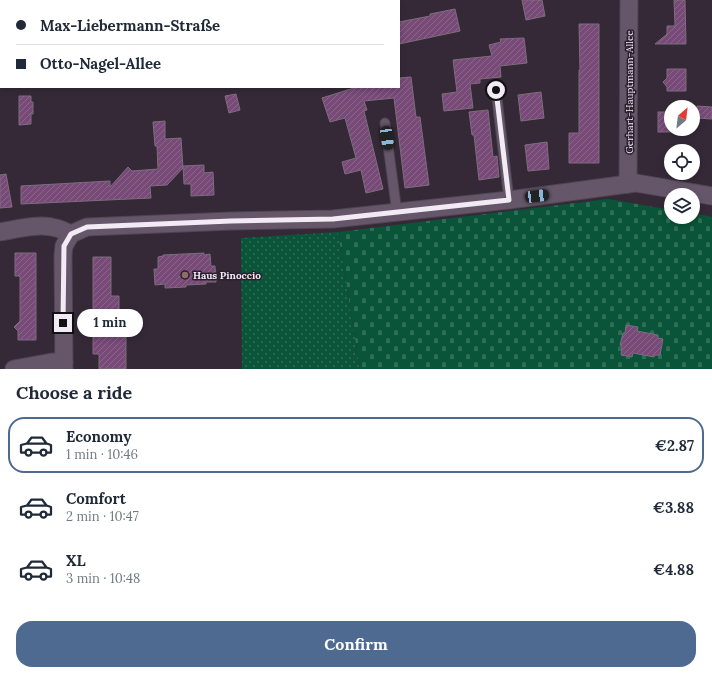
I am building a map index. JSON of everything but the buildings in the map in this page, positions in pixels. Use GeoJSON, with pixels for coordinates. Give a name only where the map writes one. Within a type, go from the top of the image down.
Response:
{"type":"FeatureCollection","features":[{"type":"Feature","properties":{"kind":"street","name":"Gerhart-Hauptmann-Allee"},"geometry":{"type":"LineString","coordinates":[[628,184],[629,0]]}},
{"type":"Feature","properties":{"kind":"street"},"geometry":{"type":"LineString","coordinates":[[14,369],[52,362],[64,365],[64,246],[71,234],[87,227],[231,221],[333,219],[509,200],[636,183],[712,196]]}},
{"type":"Feature","properties":{"kind":"street"},"geometry":{"type":"LineString","coordinates":[[0,232],[36,227],[51,227],[58,228],[71,234]]}},
{"type":"Feature","properties":{"kind":"lane"},"geometry":{"type":"LineString","coordinates":[[496,90],[509,200]]}},
{"type":"Feature","properties":{"kind":"lane"},"geometry":{"type":"LineString","coordinates":[[385,123],[397,213]]}},
{"type":"Feature","properties":{"kind":"green space"},"geometry":{"type":"Polygon","coordinates":[[[608,199],[664,209],[664,224],[700,224],[700,214],[712,217],[712,369],[360,369],[338,232],[608,199]]]}},
{"type":"Feature","properties":{"kind":"green space"},"geometry":{"type":"Polygon","coordinates":[[[338,232],[360,369],[242,369],[241,238],[338,232]]]}},
{"type":"Feature","properties":{"kind":"place","name":"Haus Pinoccio"},"geometry":{"type":"Point","coordinates":[185,275]}},
{"type":"Feature","properties":{"kind":"route"},"geometry":{"type":"LineString","coordinates":[[63,323],[64,246],[71,234],[87,227],[231,221],[333,219],[509,200],[496,90]]}}]}
